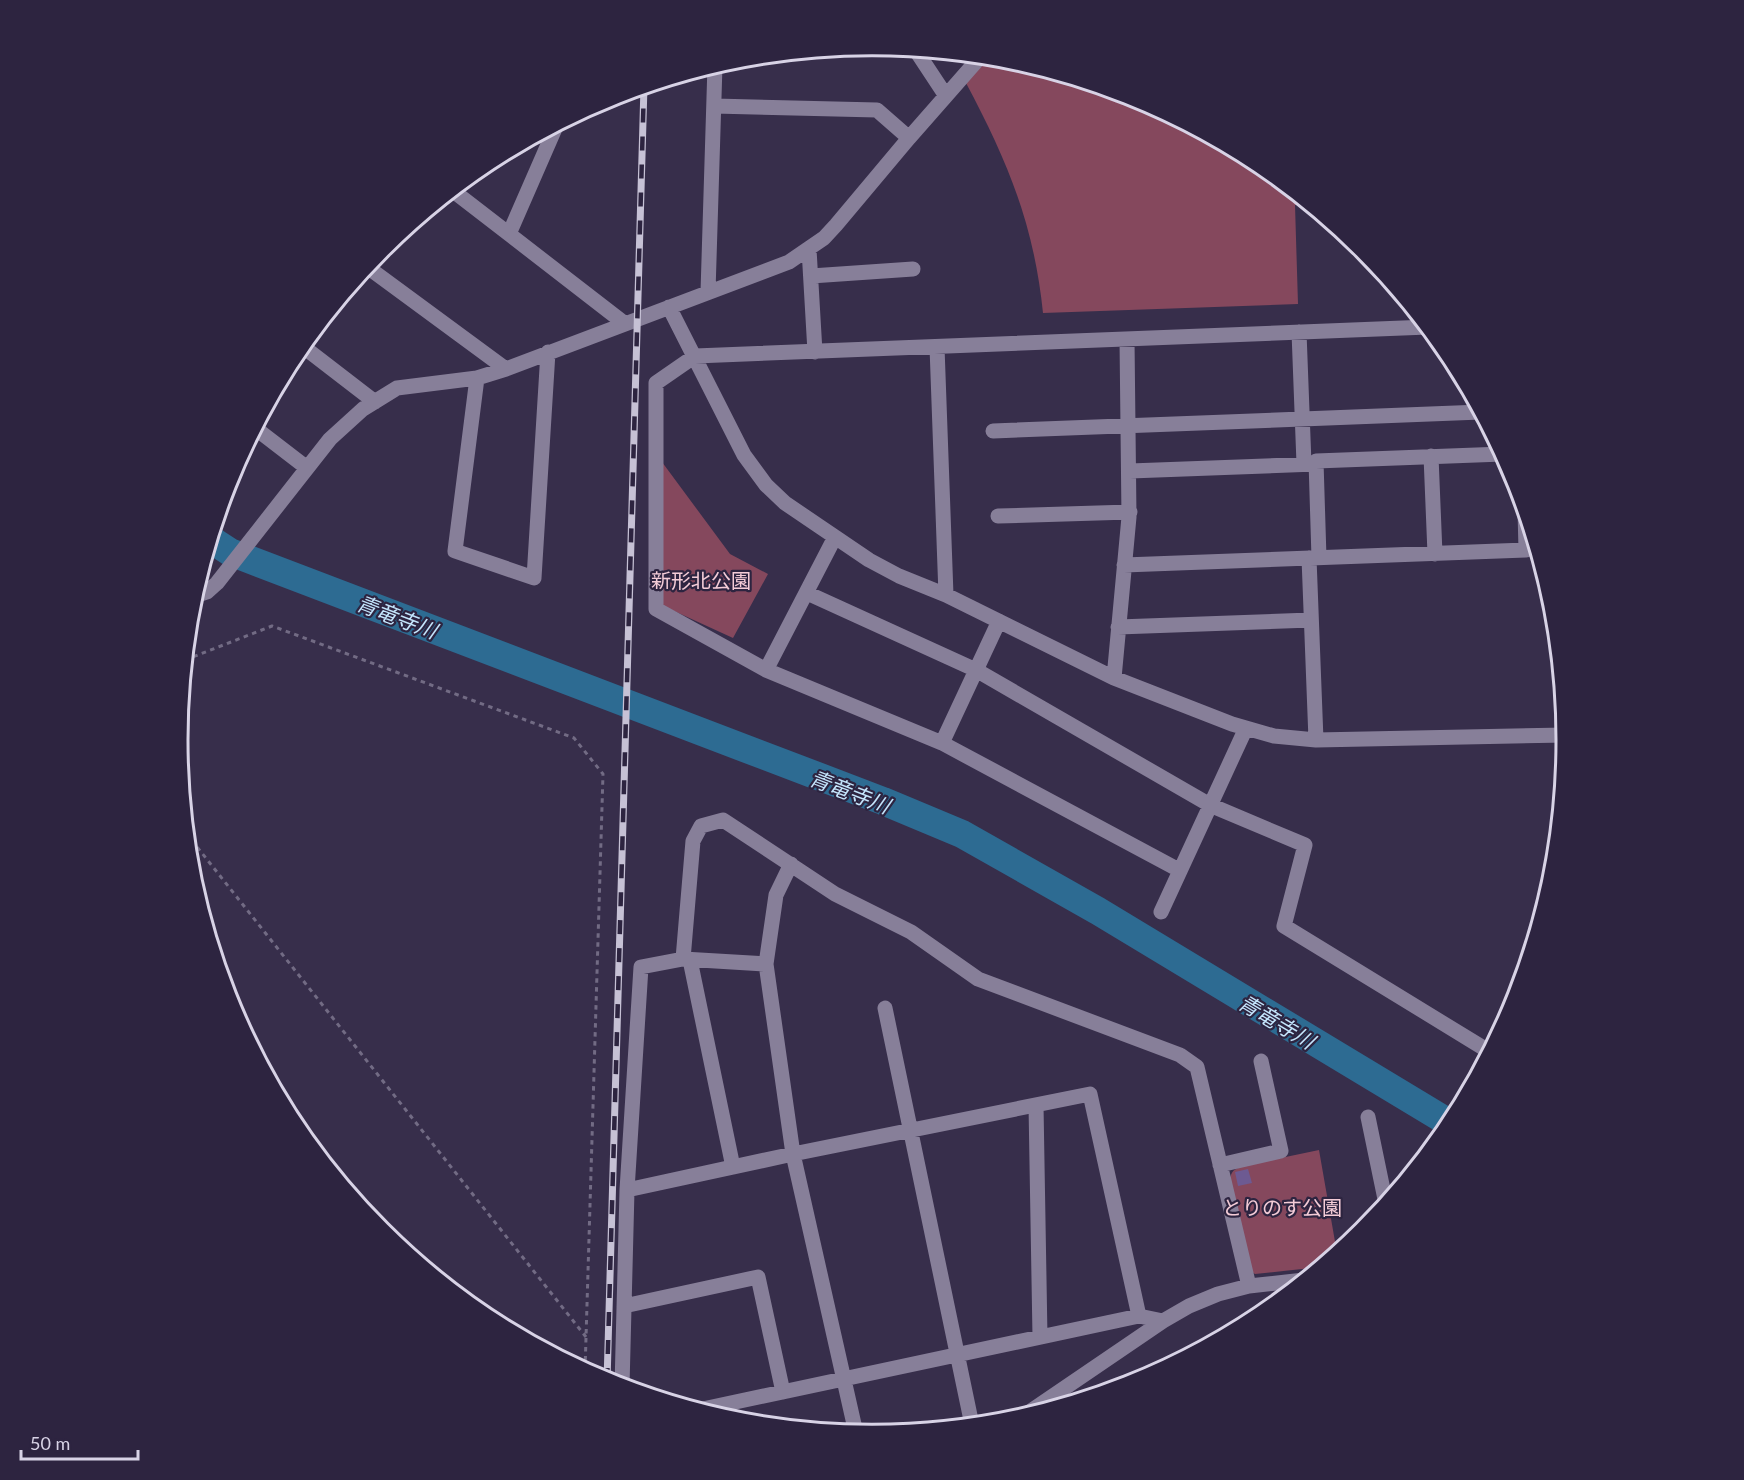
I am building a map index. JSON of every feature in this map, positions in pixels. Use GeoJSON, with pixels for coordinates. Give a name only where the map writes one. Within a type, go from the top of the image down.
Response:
{"type":"FeatureCollection","features":[{"type":"Feature","properties":{"kind":"street"},"geometry":{"type":"LineString","coordinates":[[920,57],[946,96]]}},
{"type":"Feature","properties":{"kind":"street"},"geometry":{"type":"LineString","coordinates":[[204,593],[220,577],[330,439],[363,409],[397,388],[477,378],[506,369],[789,262],[809,249],[836,225],[975,63]]}},
{"type":"Feature","properties":{"kind":"street"},"geometry":{"type":"LineString","coordinates":[[708,292],[715,74]]}},
{"type":"Feature","properties":{"kind":"street"},"geometry":{"type":"LineString","coordinates":[[714,106],[877,110],[909,138]]}},
{"type":"Feature","properties":{"kind":"street"},"geometry":{"type":"LineString","coordinates":[[509,234],[552,135]]}},
{"type":"Feature","properties":{"kind":"street"},"geometry":{"type":"LineString","coordinates":[[458,195],[624,323]]}},
{"type":"Feature","properties":{"kind":"street"},"geometry":{"type":"LineString","coordinates":[[809,249],[815,352]]}},
{"type":"Feature","properties":{"kind":"street"},"geometry":{"type":"LineString","coordinates":[[811,276],[913,269]]}},
{"type":"Feature","properties":{"kind":"street"},"geometry":{"type":"LineString","coordinates":[[373,271],[506,369]]}},
{"type":"Feature","properties":{"kind":"street"},"geometry":{"type":"LineString","coordinates":[[669,307],[744,455],[766,485],[785,503],[869,560],[899,576],[946,595],[1114,678],[1246,728],[1274,736],[1316,740],[1556,735]]}},
{"type":"Feature","properties":{"kind":"street"},"geometry":{"type":"LineString","coordinates":[[1179,870],[942,743],[766,670],[656,609],[656,383],[695,356],[1418,327]]}},
{"type":"Feature","properties":{"kind":"street"},"geometry":{"type":"LineString","coordinates":[[1299,332],[1303,419],[1310,464],[1314,558],[1311,620],[1316,740]]}},
{"type":"Feature","properties":{"kind":"street"},"geometry":{"type":"LineString","coordinates":[[1114,678],[1130,512],[1127,339]]}},
{"type":"Feature","properties":{"kind":"street"},"geometry":{"type":"LineString","coordinates":[[937,347],[946,595]]}},
{"type":"Feature","properties":{"kind":"street"},"geometry":{"type":"LineString","coordinates":[[309,351],[375,402]]}},
{"type":"Feature","properties":{"kind":"street"},"geometry":{"type":"LineString","coordinates":[[477,378],[454,551],[534,578],[548,352]]}},
{"type":"Feature","properties":{"kind":"street"},"geometry":{"type":"LineString","coordinates":[[993,432],[1472,410]]}},
{"type":"Feature","properties":{"kind":"street"},"geometry":{"type":"LineString","coordinates":[[261,432],[307,468]]}},
{"type":"Feature","properties":{"kind":"street"},"geometry":{"type":"LineString","coordinates":[[1130,471],[1494,454]]}},
{"type":"Feature","properties":{"kind":"street"},"geometry":{"type":"LineString","coordinates":[[1431,456],[1435,554]]}},
{"type":"Feature","properties":{"kind":"street"},"geometry":{"type":"LineString","coordinates":[[998,516],[1130,512]]}},
{"type":"Feature","properties":{"kind":"street"},"geometry":{"type":"LineString","coordinates":[[766,670],[835,537]]}},
{"type":"Feature","properties":{"kind":"street"},"geometry":{"type":"LineString","coordinates":[[1124,565],[1527,550],[1527,542]]}},
{"type":"Feature","properties":{"kind":"street"},"geometry":{"type":"LineString","coordinates":[[807,593],[976,670],[1210,805],[1305,846],[1284,926],[1483,1048]]}},
{"type":"Feature","properties":{"kind":"street"},"geometry":{"type":"LineString","coordinates":[[1118,627],[1311,620]]}},
{"type":"Feature","properties":{"kind":"street"},"geometry":{"type":"LineString","coordinates":[[942,743],[999,621]]}},
{"type":"Feature","properties":{"kind":"street"},"geometry":{"type":"LineString","coordinates":[[1161,912],[1246,728]]}},
{"type":"Feature","properties":{"kind":"street"},"geometry":{"type":"LineString","coordinates":[[733,1167],[687,959],[693,842],[701,826],[723,820],[835,894],[911,932],[978,980],[1180,1055],[1197,1067],[1249,1286]]}},
{"type":"Feature","properties":{"kind":"street"},"geometry":{"type":"LineString","coordinates":[[791,864],[776,895],[766,964],[793,1154],[854,1424]]}},
{"type":"Feature","properties":{"kind":"street"},"geometry":{"type":"LineString","coordinates":[[622,1377],[627,1190],[641,968],[687,959],[766,964]]}},
{"type":"Feature","properties":{"kind":"street"},"geometry":{"type":"LineString","coordinates":[[885,1008],[970,1417]]}},
{"type":"Feature","properties":{"kind":"street"},"geometry":{"type":"LineString","coordinates":[[1220,1165],[1281,1151],[1261,1061]]}},
{"type":"Feature","properties":{"kind":"street"},"geometry":{"type":"LineString","coordinates":[[627,1190],[1090,1094],[1139,1316]]}},
{"type":"Feature","properties":{"kind":"street"},"geometry":{"type":"LineString","coordinates":[[1036,1105],[1040,1337]]}},
{"type":"Feature","properties":{"kind":"street"},"geometry":{"type":"LineString","coordinates":[[1368,1117],[1384,1194]]}},
{"type":"Feature","properties":{"kind":"street"},"geometry":{"type":"LineString","coordinates":[[624,1306],[758,1277],[783,1392]]}},
{"type":"Feature","properties":{"kind":"street"},"geometry":{"type":"LineString","coordinates":[[1044,1402],[1163,1321],[1189,1306],[1218,1294],[1249,1286],[1291,1281]]}},
{"type":"Feature","properties":{"kind":"street"},"geometry":{"type":"LineString","coordinates":[[732,1410],[783,1392],[1139,1316],[1163,1321]]}},
{"type":"Feature","properties":{"kind":"path"},"geometry":{"type":"LineString","coordinates":[[192,657],[272,626],[574,738],[603,774],[585,1361]]}},
{"type":"Feature","properties":{"kind":"path"},"geometry":{"type":"LineString","coordinates":[[196,846],[586,1338]]}},
{"type":"Feature","properties":{"kind":"green space"},"geometry":{"type":"Polygon","coordinates":[[[982,65],[1049,79],[1092,92],[1175,126],[1252,171],[1298,205],[1295,205],[1298,304],[1043,313],[1033,250],[1017,194],[994,139],[966,83],[982,65]]]}},
{"type":"Feature","properties":{"kind":"green space","name":"新形北公園"},"geometry":{"type":"Polygon","coordinates":[[[662,462],[730,554],[768,574],[733,638],[661,605],[662,462]]]}},
{"type":"Feature","properties":{"kind":"green space","name":"とりのす公園"},"geometry":{"type":"Polygon","coordinates":[[[1319,1150],[1335,1243],[1307,1269],[1255,1274],[1249,1270],[1230,1180],[1232,1172],[1243,1166],[1319,1150]]]}},
{"type":"Feature","properties":{"kind":"building"},"geometry":{"type":"Polygon","coordinates":[[[1248,1169],[1252,1183],[1238,1186],[1235,1172],[1248,1169]]]}},
{"type":"Feature","properties":{"kind":"waterway","name":"青竜寺川"},"geometry":{"type":"LineString","coordinates":[[217,543],[230,552],[883,801],[962,834],[1098,911],[1442,1119]]}},
{"type":"Feature","properties":{"kind":"railway"},"geometry":{"type":"LineString","coordinates":[[607,1371],[644,95]]}}]}
